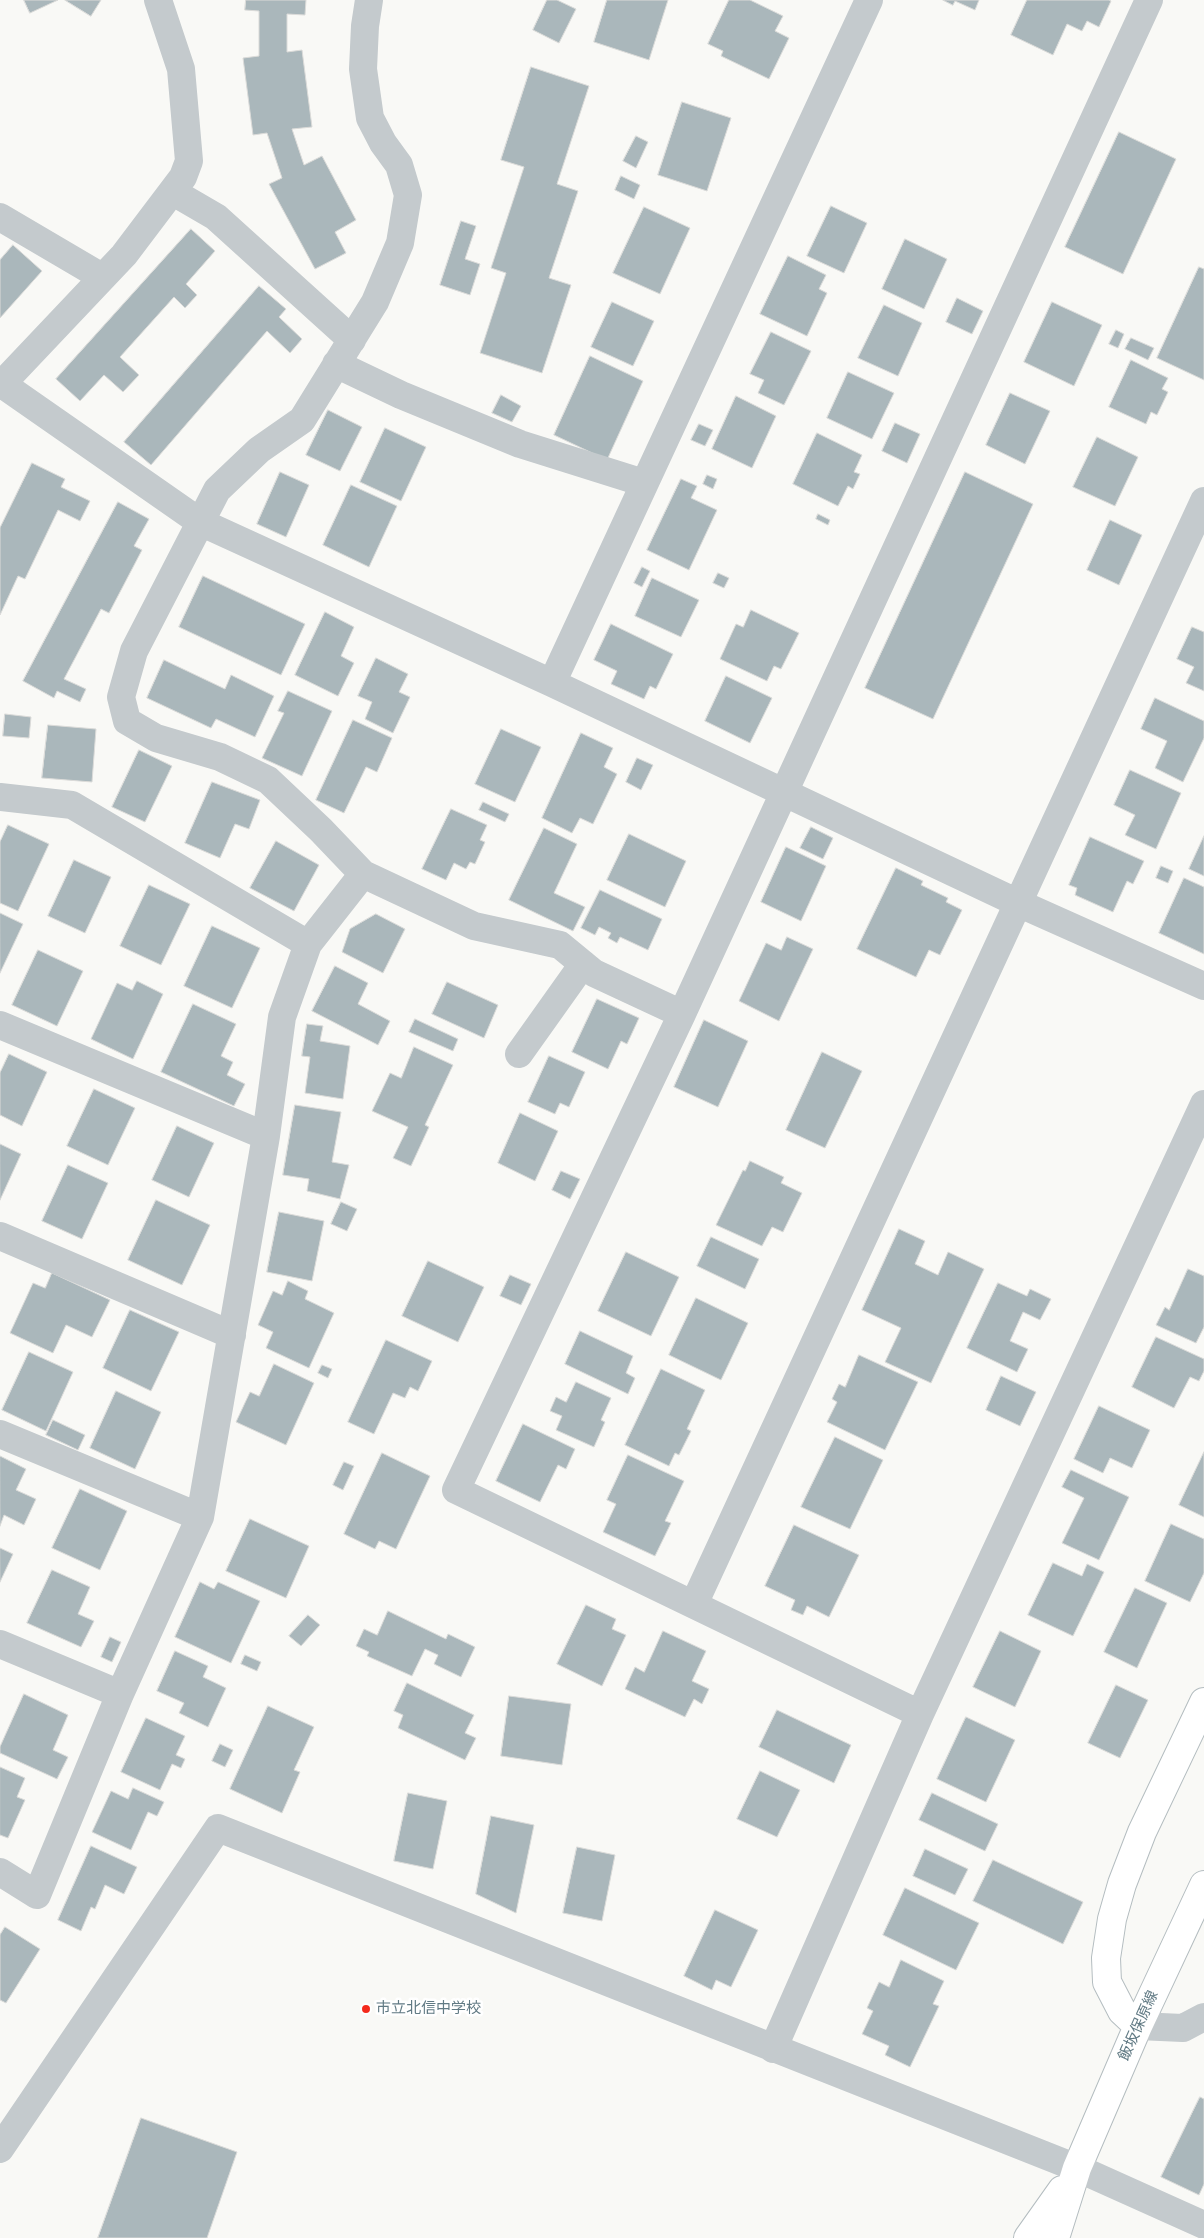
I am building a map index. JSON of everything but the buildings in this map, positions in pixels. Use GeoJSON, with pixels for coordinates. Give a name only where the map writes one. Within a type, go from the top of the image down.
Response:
{"type":"FeatureCollection","features":[{"type":"Feature","properties":{"kind":"main road"},"geometry":{"type":"LineString","coordinates":[[1138,2026],[1122,2011],[1107,1982],[1106,1958],[1112,1919],[1122,1884],[1142,1832],[1204,1702]]}},
{"type":"Feature","properties":{"kind":"main road","name":"飯坂保原線"},"geometry":{"type":"LineString","coordinates":[[1055,2238],[1077,2168],[1138,2026],[1204,1885]]}},
{"type":"Feature","properties":{"kind":"main road","name":"飯坂保原線"},"geometry":{"type":"LineString","coordinates":[[1028,2238],[1077,2168]]}},
{"type":"Feature","properties":{"kind":"street"},"geometry":{"type":"LineString","coordinates":[[158,0],[181,69],[189,161],[173,192],[124,255],[1,385],[200,522],[552,683],[1018,903],[1204,986]]}},
{"type":"Feature","properties":{"kind":"street"},"geometry":{"type":"LineString","coordinates":[[369,0],[365,26],[363,69],[370,118],[383,143],[399,165],[408,194],[400,243],[375,302],[302,420],[259,450],[217,490],[134,651],[121,697],[127,721],[156,738],[220,757],[268,780],[321,830],[362,874],[474,926],[560,945],[594,973],[682,1014]]}},
{"type":"Feature","properties":{"kind":"street"},"geometry":{"type":"LineString","coordinates":[[552,683],[869,0]]}},
{"type":"Feature","properties":{"kind":"street"},"geometry":{"type":"LineString","coordinates":[[920,1714],[456,1490],[682,1014],[783,791],[1150,0]]}},
{"type":"Feature","properties":{"kind":"street"},"geometry":{"type":"LineString","coordinates":[[173,192],[216,217],[352,340]]}},
{"type":"Feature","properties":{"kind":"street"},"geometry":{"type":"LineString","coordinates":[[0,217],[102,277]]}},
{"type":"Feature","properties":{"kind":"street"},"geometry":{"type":"LineString","coordinates":[[336,364],[401,395],[520,444],[644,483]]}},
{"type":"Feature","properties":{"kind":"street"},"geometry":{"type":"LineString","coordinates":[[694,1604],[1204,501]]}},
{"type":"Feature","properties":{"kind":"street"},"geometry":{"type":"LineString","coordinates":[[0,797],[72,805],[308,944]]}},
{"type":"Feature","properties":{"kind":"street"},"geometry":{"type":"LineString","coordinates":[[0,1872],[37,1894],[120,1694],[200,1517],[266,1136],[282,1017],[308,944],[362,874]]}},
{"type":"Feature","properties":{"kind":"street"},"geometry":{"type":"LineString","coordinates":[[520,1054],[583,964]]}},
{"type":"Feature","properties":{"kind":"street"},"geometry":{"type":"LineString","coordinates":[[0,1024],[266,1136]]}},
{"type":"Feature","properties":{"kind":"street"},"geometry":{"type":"LineString","coordinates":[[772,2049],[920,1714],[1204,1104]]}},
{"type":"Feature","properties":{"kind":"street"},"geometry":{"type":"LineString","coordinates":[[0,1236],[232,1335]]}},
{"type":"Feature","properties":{"kind":"street"},"geometry":{"type":"LineString","coordinates":[[0,1434],[200,1517]]}},
{"type":"Feature","properties":{"kind":"street"},"geometry":{"type":"LineString","coordinates":[[0,1644],[120,1694]]}},
{"type":"Feature","properties":{"kind":"street"},"geometry":{"type":"LineString","coordinates":[[0,2149],[218,1828],[772,2049],[1077,2168],[1204,2225]]}},
{"type":"Feature","properties":{"kind":"street"},"geometry":{"type":"LineString","coordinates":[[1138,2026],[1182,2028],[1204,2018]]}},
{"type":"Feature","properties":{"kind":"place","name":"市立北信中学校"},"geometry":{"type":"Point","coordinates":[366,2009]}}]}
